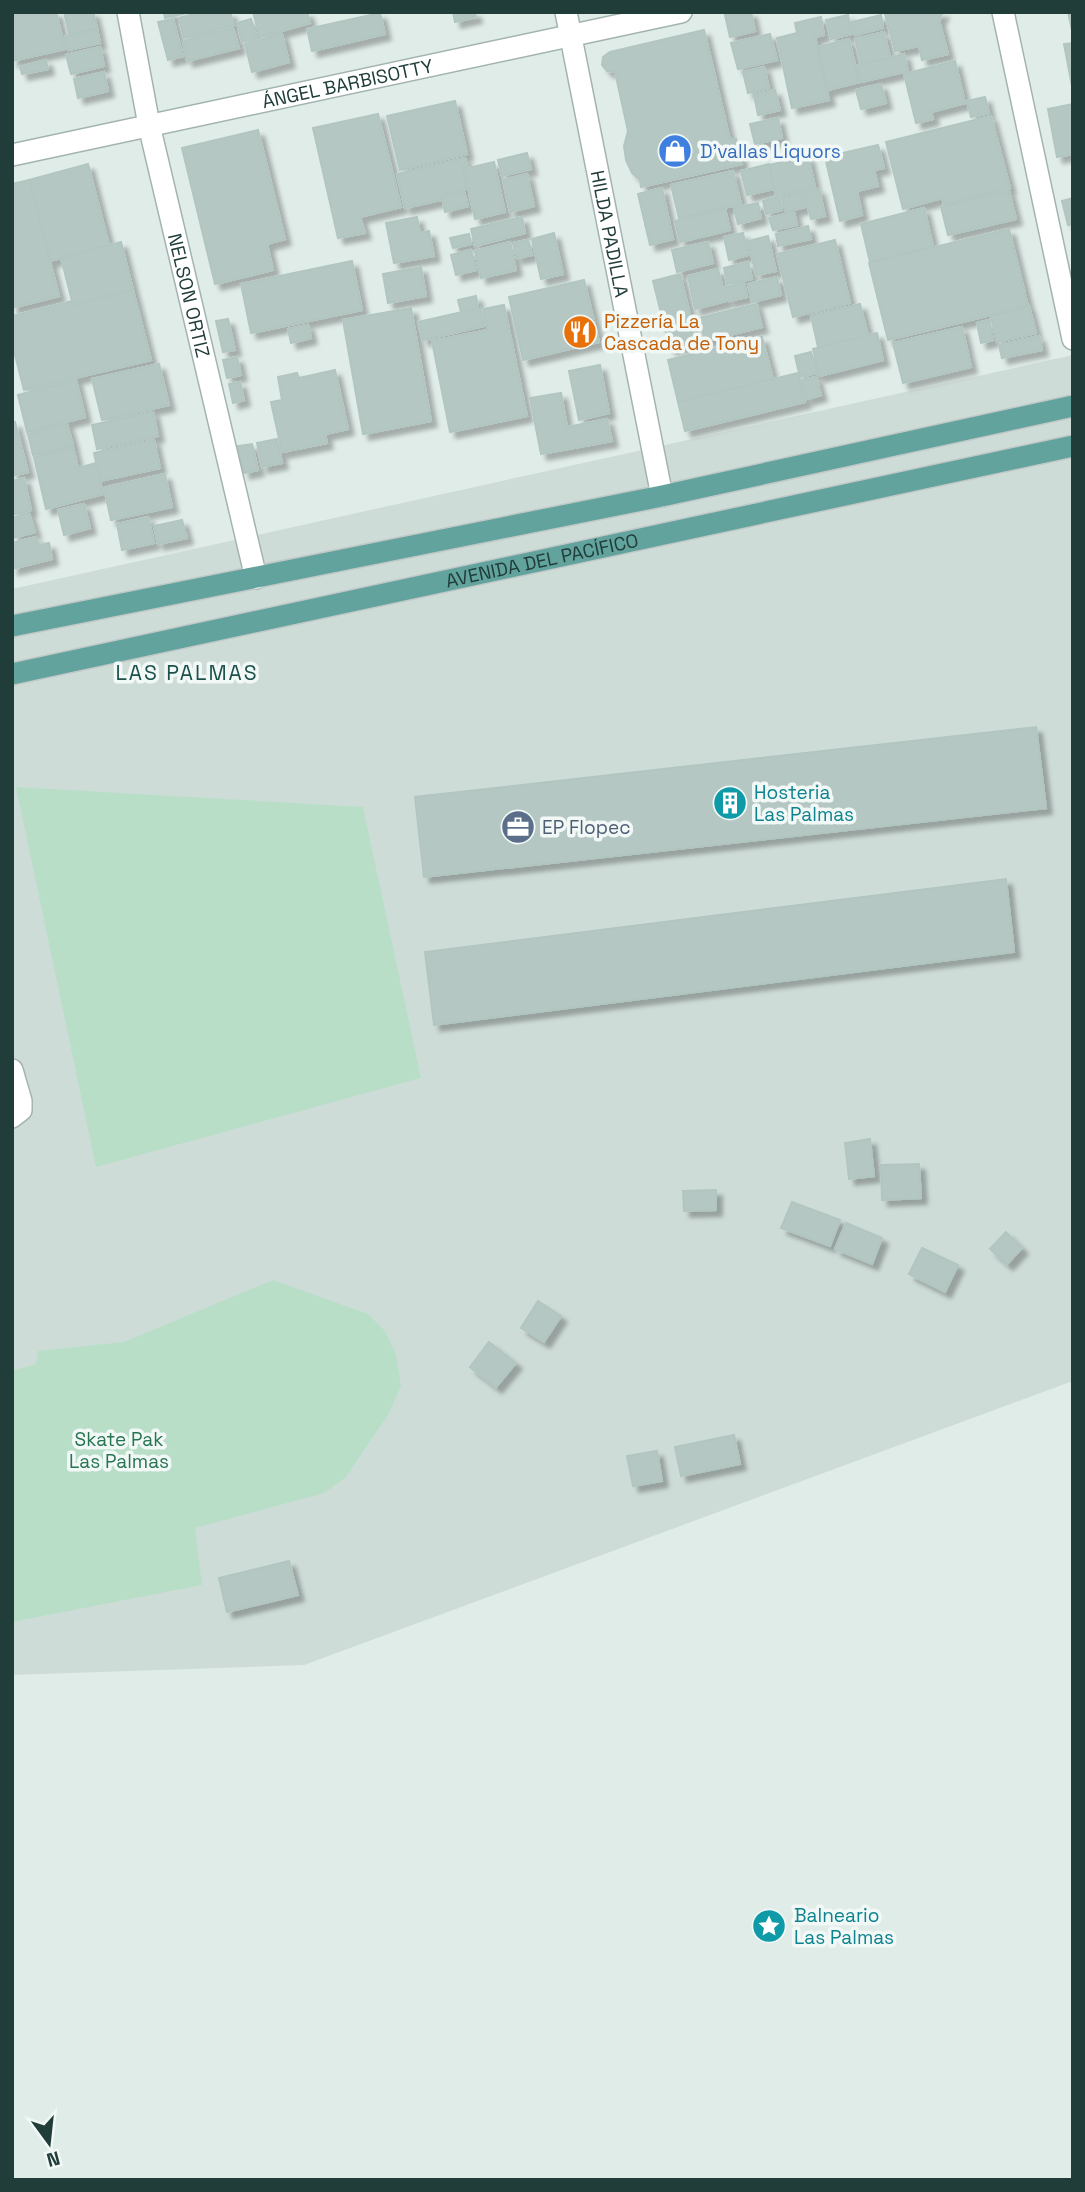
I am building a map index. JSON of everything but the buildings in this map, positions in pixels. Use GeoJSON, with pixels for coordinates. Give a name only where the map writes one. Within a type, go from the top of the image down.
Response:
{"type":"FeatureCollection","features":[{"type":"Feature","properties":{"kind":"main road","name":"AVENIDA DEL PACÍFICO"},"geometry":{"type":"LineString","coordinates":[[12,626],[662,496],[1073,406]]}},
{"type":"Feature","properties":{"kind":"main road","name":"AVENIDA DEL PACÍFICO"},"geometry":{"type":"LineString","coordinates":[[12,674],[1073,446]]}},
{"type":"Feature","properties":{"kind":"street","name":"NELSON ORTIZ"},"geometry":{"type":"LineString","coordinates":[[128,12],[149,125],[256,578]]}},
{"type":"Feature","properties":{"kind":"street","name":"HILDA PADILLA"},"geometry":{"type":"LineString","coordinates":[[566,12],[662,496]]}},
{"type":"Feature","properties":{"kind":"street","name":"ÁNGEL BARBISOTTY"},"geometry":{"type":"LineString","coordinates":[[12,155],[681,12]]}},
{"type":"Feature","properties":{"kind":"street"},"geometry":{"type":"LineString","coordinates":[[1003,12],[1073,339]]}},
{"type":"Feature","properties":{"kind":"street"},"geometry":{"type":"LineString","coordinates":[[12,1070],[21,1101],[21,1110],[12,1117]]}},
{"type":"Feature","properties":{"kind":"shaded area"},"geometry":{"type":"Polygon","coordinates":[[[1073,355],[1073,1381],[304,1665],[12,1675],[12,589],[1073,355]]]}},
{"type":"Feature","properties":{"kind":"green space"},"geometry":{"type":"Polygon","coordinates":[[[16,787],[363,807],[421,1078],[96,1167],[16,787]]]}},
{"type":"Feature","properties":{"kind":"green space","name":"Skate Pak Las Palmas"},"geometry":{"type":"Polygon","coordinates":[[[273,1280],[368,1314],[385,1331],[396,1354],[401,1386],[388,1415],[345,1478],[324,1493],[195,1528],[202,1585],[12,1622],[12,1371],[36,1364],[38,1351],[124,1342],[273,1280]]]}},
{"type":"Feature","properties":{"kind":"place","name":"D’vallas Liquors"},"geometry":{"type":"Point","coordinates":[675,151]}},
{"type":"Feature","properties":{"kind":"place","name":"Pizzería La Cascada de Tony"},"geometry":{"type":"Point","coordinates":[580,332]}},
{"type":"Feature","properties":{"kind":"place","name":"Hosteria Las Palmas"},"geometry":{"type":"Point","coordinates":[730,803]}},
{"type":"Feature","properties":{"kind":"place","name":"EP Flopec"},"geometry":{"type":"Point","coordinates":[518,827]}},
{"type":"Feature","properties":{"kind":"place","name":"Balneario Las Palmas"},"geometry":{"type":"Point","coordinates":[769,1926]}},
{"type":"Feature","properties":{"kind":"district","name":"LAS PALMAS"},"geometry":{"type":"Point","coordinates":[187,672]}}]}
